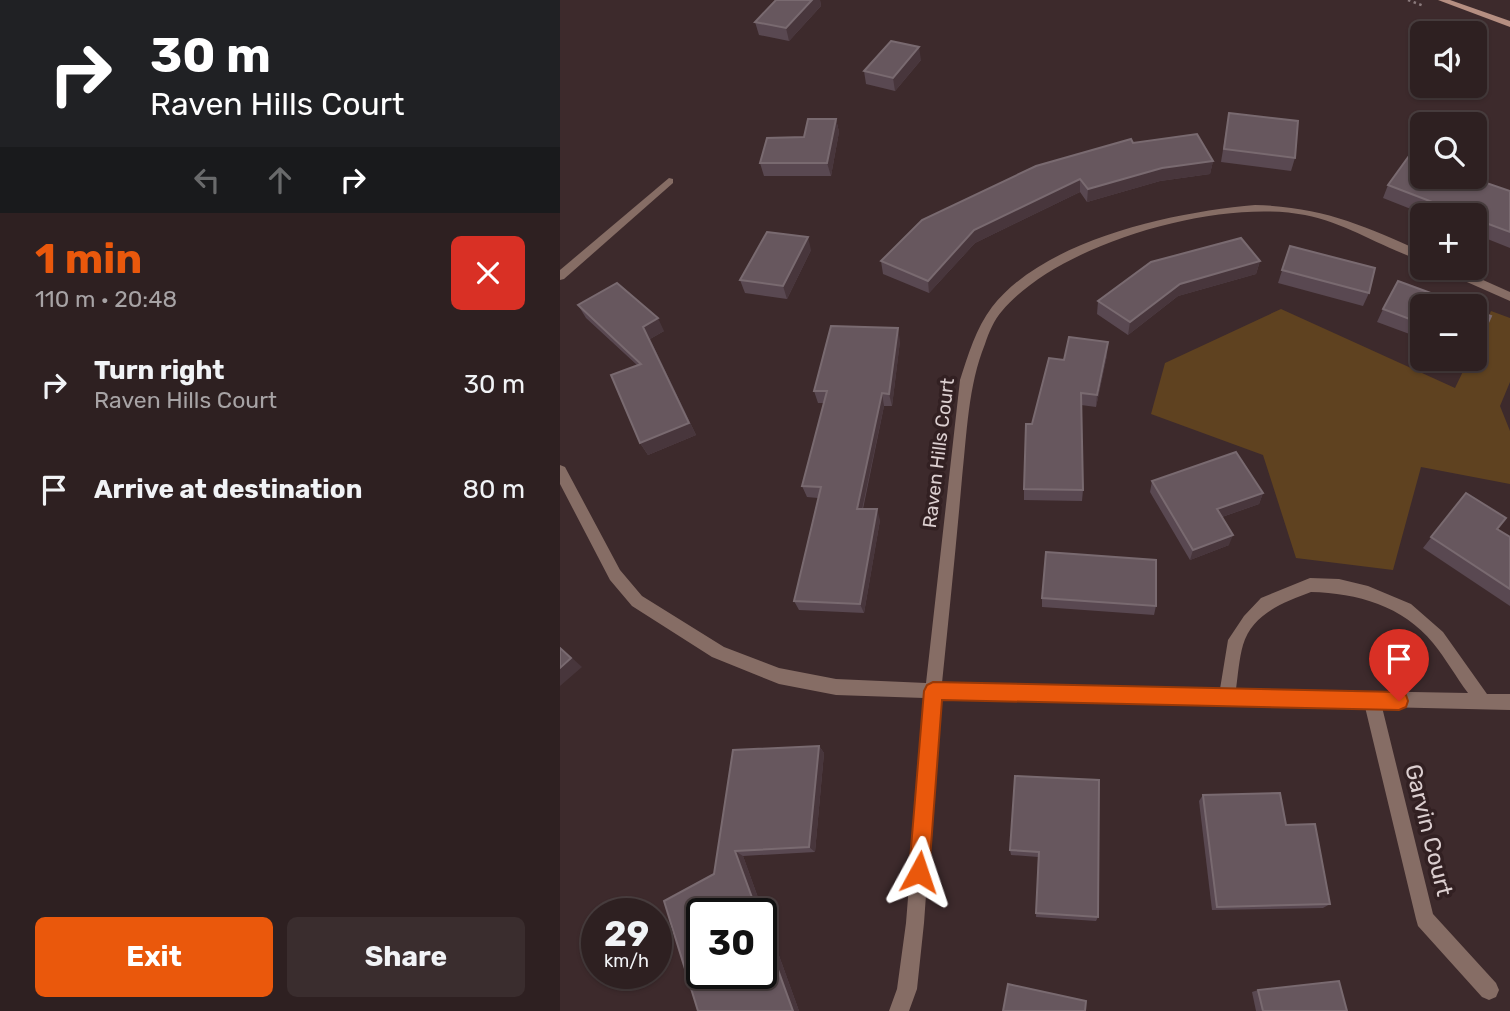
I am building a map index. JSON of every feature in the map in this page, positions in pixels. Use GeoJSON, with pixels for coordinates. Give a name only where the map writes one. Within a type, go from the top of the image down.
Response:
{"type":"FeatureCollection","features":[{"type":"Feature","properties":{"kind":"main road"},"geometry":{"type":"LineString","coordinates":[[1442,0],[1510,24]]}},
{"type":"Feature","properties":{"kind":"street"},"geometry":{"type":"LineString","coordinates":[[560,276],[669,181]]}},
{"type":"Feature","properties":{"kind":"street","name":"Raven Hills Court"},"geometry":{"type":"LineString","coordinates":[[899,1011],[907,989],[915,923],[933,691],[966,380],[978,344],[998,308],[1026,280],[1051,263],[1086,247],[1184,217],[1256,207],[1289,209],[1320,215],[1358,228],[1410,251]]}},
{"type":"Feature","properties":{"kind":"street"},"geometry":{"type":"LineString","coordinates":[[1472,280],[1510,297]]}},
{"type":"Feature","properties":{"kind":"street"},"geometry":{"type":"LineString","coordinates":[[560,471],[615,575],[637,601],[718,652],[779,676],[835,687],[933,691],[1510,702]]}},
{"type":"Feature","properties":{"kind":"street"},"geometry":{"type":"LineString","coordinates":[[1226,698],[1236,640],[1249,621],[1266,603],[1310,585],[1339,586],[1368,593],[1406,609],[1438,637],[1483,702]]}},
{"type":"Feature","properties":{"kind":"street","name":"Garvin Court"},"geometry":{"type":"LineString","coordinates":[[1372,701],[1425,919],[1489,990]]}},
{"type":"Feature","properties":{"kind":"shaded area"},"geometry":{"type":"Polygon","coordinates":[[[1281,309],[1410,368],[1410,371],[1418,371],[1455,388],[1463,371],[1487,371],[1487,320],[1491,311],[1510,318],[1510,382],[1500,406],[1510,431],[1510,484],[1421,467],[1393,570],[1296,558],[1263,455],[1151,414],[1165,363],[1281,309]]]}},
{"type":"Feature","properties":{"kind":"building"},"geometry":{"type":"Polygon","coordinates":[[[776,0],[812,0],[786,28],[755,22],[776,0]]]}},
{"type":"Feature","properties":{"kind":"building"},"geometry":{"type":"Polygon","coordinates":[[[891,41],[919,47],[893,78],[864,71],[891,41]]]}},
{"type":"Feature","properties":{"kind":"building"},"geometry":{"type":"Polygon","coordinates":[[[1229,113],[1298,121],[1295,158],[1224,149],[1229,113]]]}},
{"type":"Feature","properties":{"kind":"building"},"geometry":{"type":"Polygon","coordinates":[[[808,119],[836,119],[827,163],[760,163],[767,138],[804,137],[808,119]]]}},
{"type":"Feature","properties":{"kind":"building"},"geometry":{"type":"Polygon","coordinates":[[[1197,134],[1213,161],[1162,168],[1088,189],[1080,179],[974,230],[928,281],[881,261],[922,220],[1036,166],[1131,139],[1133,143],[1197,134]]]}},
{"type":"Feature","properties":{"kind":"building"},"geometry":{"type":"Polygon","coordinates":[[[1409,156],[1410,189],[1487,189],[1487,183],[1510,191],[1510,232],[1487,223],[1487,203],[1435,203],[1388,185],[1409,156]]]}},
{"type":"Feature","properties":{"kind":"building"},"geometry":{"type":"Polygon","coordinates":[[[767,232],[808,237],[783,286],[740,280],[767,232]]]}},
{"type":"Feature","properties":{"kind":"building"},"geometry":{"type":"Polygon","coordinates":[[[1241,238],[1260,261],[1180,284],[1130,322],[1098,301],[1151,262],[1241,238]]]}},
{"type":"Feature","properties":{"kind":"building"},"geometry":{"type":"Polygon","coordinates":[[[1290,246],[1375,268],[1369,293],[1282,270],[1290,246]]]}},
{"type":"Feature","properties":{"kind":"building"},"geometry":{"type":"Polygon","coordinates":[[[1398,281],[1433,294],[1410,294],[1410,319],[1383,309],[1398,281]]]}},
{"type":"Feature","properties":{"kind":"building"},"geometry":{"type":"Polygon","coordinates":[[[617,283],[658,318],[643,327],[689,423],[640,443],[611,375],[641,364],[578,305],[617,283]]]}},
{"type":"Feature","properties":{"kind":"building"},"geometry":{"type":"Polygon","coordinates":[[[831,326],[898,328],[889,394],[882,393],[857,509],[877,509],[860,604],[794,601],[821,487],[802,486],[827,391],[814,391],[831,326]]]}},
{"type":"Feature","properties":{"kind":"building"},"geometry":{"type":"Polygon","coordinates":[[[1069,337],[1108,342],[1097,395],[1081,393],[1083,490],[1024,489],[1026,424],[1032,424],[1049,358],[1064,360],[1069,337]]]}},
{"type":"Feature","properties":{"kind":"building"},"geometry":{"type":"Polygon","coordinates":[[[1236,452],[1263,493],[1217,509],[1233,535],[1193,550],[1152,481],[1236,452]]]}},
{"type":"Feature","properties":{"kind":"building"},"geometry":{"type":"Polygon","coordinates":[[[1466,493],[1506,518],[1497,529],[1510,537],[1510,589],[1431,537],[1466,493]]]}},
{"type":"Feature","properties":{"kind":"building"},"geometry":{"type":"Polygon","coordinates":[[[1046,552],[1156,560],[1156,606],[1042,598],[1046,552]]]}},
{"type":"Feature","properties":{"kind":"building"},"geometry":{"type":"Polygon","coordinates":[[[560,648],[571,658],[560,668],[560,648]]]}},
{"type":"Feature","properties":{"kind":"building"},"geometry":{"type":"Polygon","coordinates":[[[819,746],[809,847],[735,851],[752,898],[686,898],[686,972],[672,927],[672,898],[670,898],[714,874],[733,750],[819,746]]]}},
{"type":"Feature","properties":{"kind":"building"},"geometry":{"type":"Polygon","coordinates":[[[1015,776],[1099,780],[1098,917],[1036,913],[1039,852],[1010,850],[1015,776]]]}},
{"type":"Feature","properties":{"kind":"building"},"geometry":{"type":"Polygon","coordinates":[[[1280,793],[1286,825],[1315,824],[1330,904],[1217,907],[1203,795],[1280,793]]]}},
{"type":"Feature","properties":{"kind":"building"},"geometry":{"type":"Polygon","coordinates":[[[777,967],[793,1011],[698,1011],[691,989],[777,989],[777,967]]]}},
{"type":"Feature","properties":{"kind":"building"},"geometry":{"type":"Polygon","coordinates":[[[1339,981],[1347,1011],[1263,1011],[1258,990],[1339,981]]]}},
{"type":"Feature","properties":{"kind":"building"},"geometry":{"type":"Polygon","coordinates":[[[1008,984],[1086,1001],[1085,1011],[1003,1011],[1008,984]]]}},
{"type":"Feature","properties":{"kind":"route"},"geometry":{"type":"LineString","coordinates":[[919,872],[933,691],[1399,701]]}}]}
